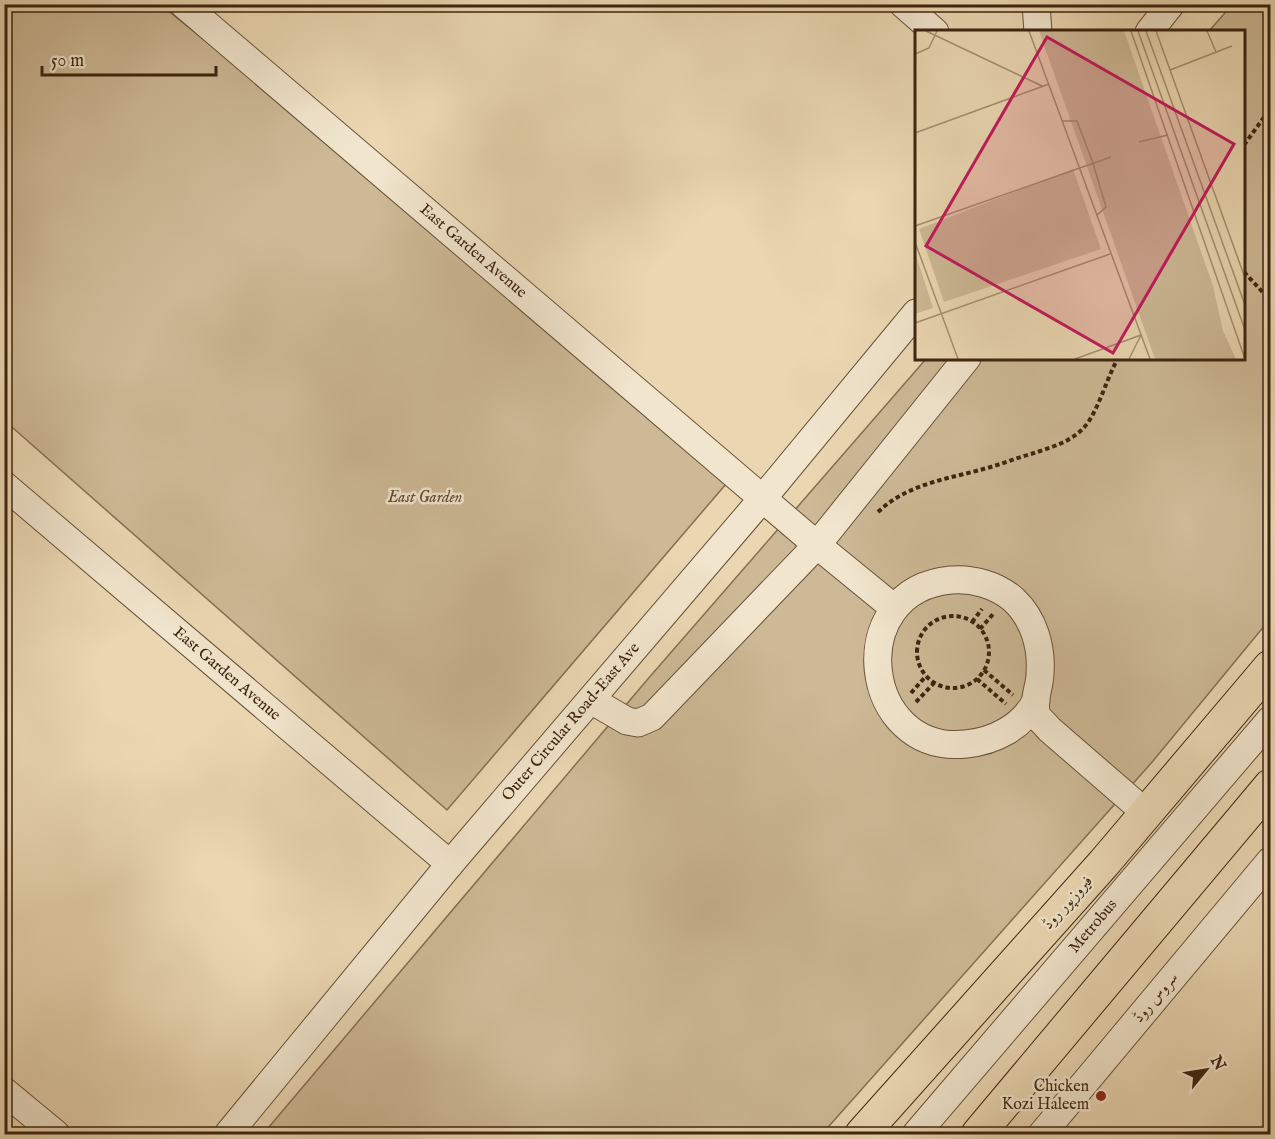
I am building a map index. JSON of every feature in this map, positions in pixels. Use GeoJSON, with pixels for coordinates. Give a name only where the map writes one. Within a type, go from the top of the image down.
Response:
{"type":"FeatureCollection","features":[{"type":"Feature","properties":{"kind":"main road","name":"فیروزپور روڈ"},"geometry":{"type":"LineString","coordinates":[[862,1134],[1096,871],[1270,667]]}},
{"type":"Feature","properties":{"kind":"main road"},"geometry":{"type":"LineString","coordinates":[[978,1134],[1270,786]]}},
{"type":"Feature","properties":{"kind":"street","name":"East Garden Avenue"},"geometry":{"type":"LineString","coordinates":[[183,4],[817,545],[894,608]]}},
{"type":"Feature","properties":{"kind":"street"},"geometry":{"type":"LineString","coordinates":[[903,4],[933,30]]}},
{"type":"Feature","properties":{"kind":"street"},"geometry":{"type":"LineString","coordinates":[[1036,4],[1038,30]]}},
{"type":"Feature","properties":{"kind":"street"},"geometry":{"type":"LineString","coordinates":[[1151,30],[1172,4]]}},
{"type":"Feature","properties":{"kind":"street","name":"Outer Circular Road-East Ave"},"geometry":{"type":"LineString","coordinates":[[228,1134],[450,864],[762,498],[915,314]]}},
{"type":"Feature","properties":{"kind":"street"},"geometry":{"type":"LineString","coordinates":[[591,700],[627,721],[638,723],[652,717],[817,545],[965,360]]}},
{"type":"Feature","properties":{"kind":"street","name":"East Garden Avenue"},"geometry":{"type":"LineString","coordinates":[[4,485],[450,864]]}},
{"type":"Feature","properties":{"kind":"street"},"geometry":{"type":"LineString","coordinates":[[1025,715],[976,742],[956,745],[918,734],[900,720],[889,706],[880,688],[876,668],[877,648],[882,629],[894,608],[912,593],[937,581],[964,579],[990,585],[1014,600],[1030,621],[1040,647],[1040,674],[1022,730],[1035,736],[1141,818]]}},
{"type":"Feature","properties":{"kind":"street","name":"Metrobus"},"geometry":{"type":"LineString","coordinates":[[916,1134],[1270,720]]}},
{"type":"Feature","properties":{"kind":"street","name":"سروس روڈ"},"geometry":{"type":"LineString","coordinates":[[1042,1134],[1270,861]]}},
{"type":"Feature","properties":{"kind":"street"},"geometry":{"type":"LineString","coordinates":[[4,1091],[56,1134]]}},
{"type":"Feature","properties":{"kind":"path"},"geometry":{"type":"LineString","coordinates":[[1245,144],[1270,109]]}},
{"type":"Feature","properties":{"kind":"path"},"geometry":{"type":"LineString","coordinates":[[1245,273],[1270,300]]}},
{"type":"Feature","properties":{"kind":"path"},"geometry":{"type":"LineString","coordinates":[[874,517],[893,499],[909,491],[936,481],[1049,449],[1067,440],[1089,421],[1117,360]]}},
{"type":"Feature","properties":{"kind":"path"},"geometry":{"type":"LineString","coordinates":[[955,616],[972,622],[980,629],[988,645],[984,670],[977,679],[961,687],[942,687],[930,680],[918,660],[917,651],[922,634],[929,625],[945,617],[955,616]]}},
{"type":"Feature","properties":{"kind":"path"},"geometry":{"type":"LineString","coordinates":[[984,670],[1025,715]]}},
{"type":"Feature","properties":{"kind":"path"},"geometry":{"type":"LineString","coordinates":[[977,679],[1025,715]]}},
{"type":"Feature","properties":{"kind":"green space","name":"East Garden"},"geometry":{"type":"Polygon","coordinates":[[[5,5],[161,5],[738,470],[447,810],[5,421],[5,5]]]}},
{"type":"Feature","properties":{"kind":"green space"},"geometry":{"type":"Polygon","coordinates":[[[1232,5],[1270,5],[1270,619],[1153,761],[822,1134],[263,1134],[647,680],[925,360],[1245,360],[1245,30],[1210,30],[1232,5]]]}},
{"type":"Feature","properties":{"kind":"place","name":"Chicken Kozi Haleem"},"geometry":{"type":"Point","coordinates":[1101,1096]}}]}
